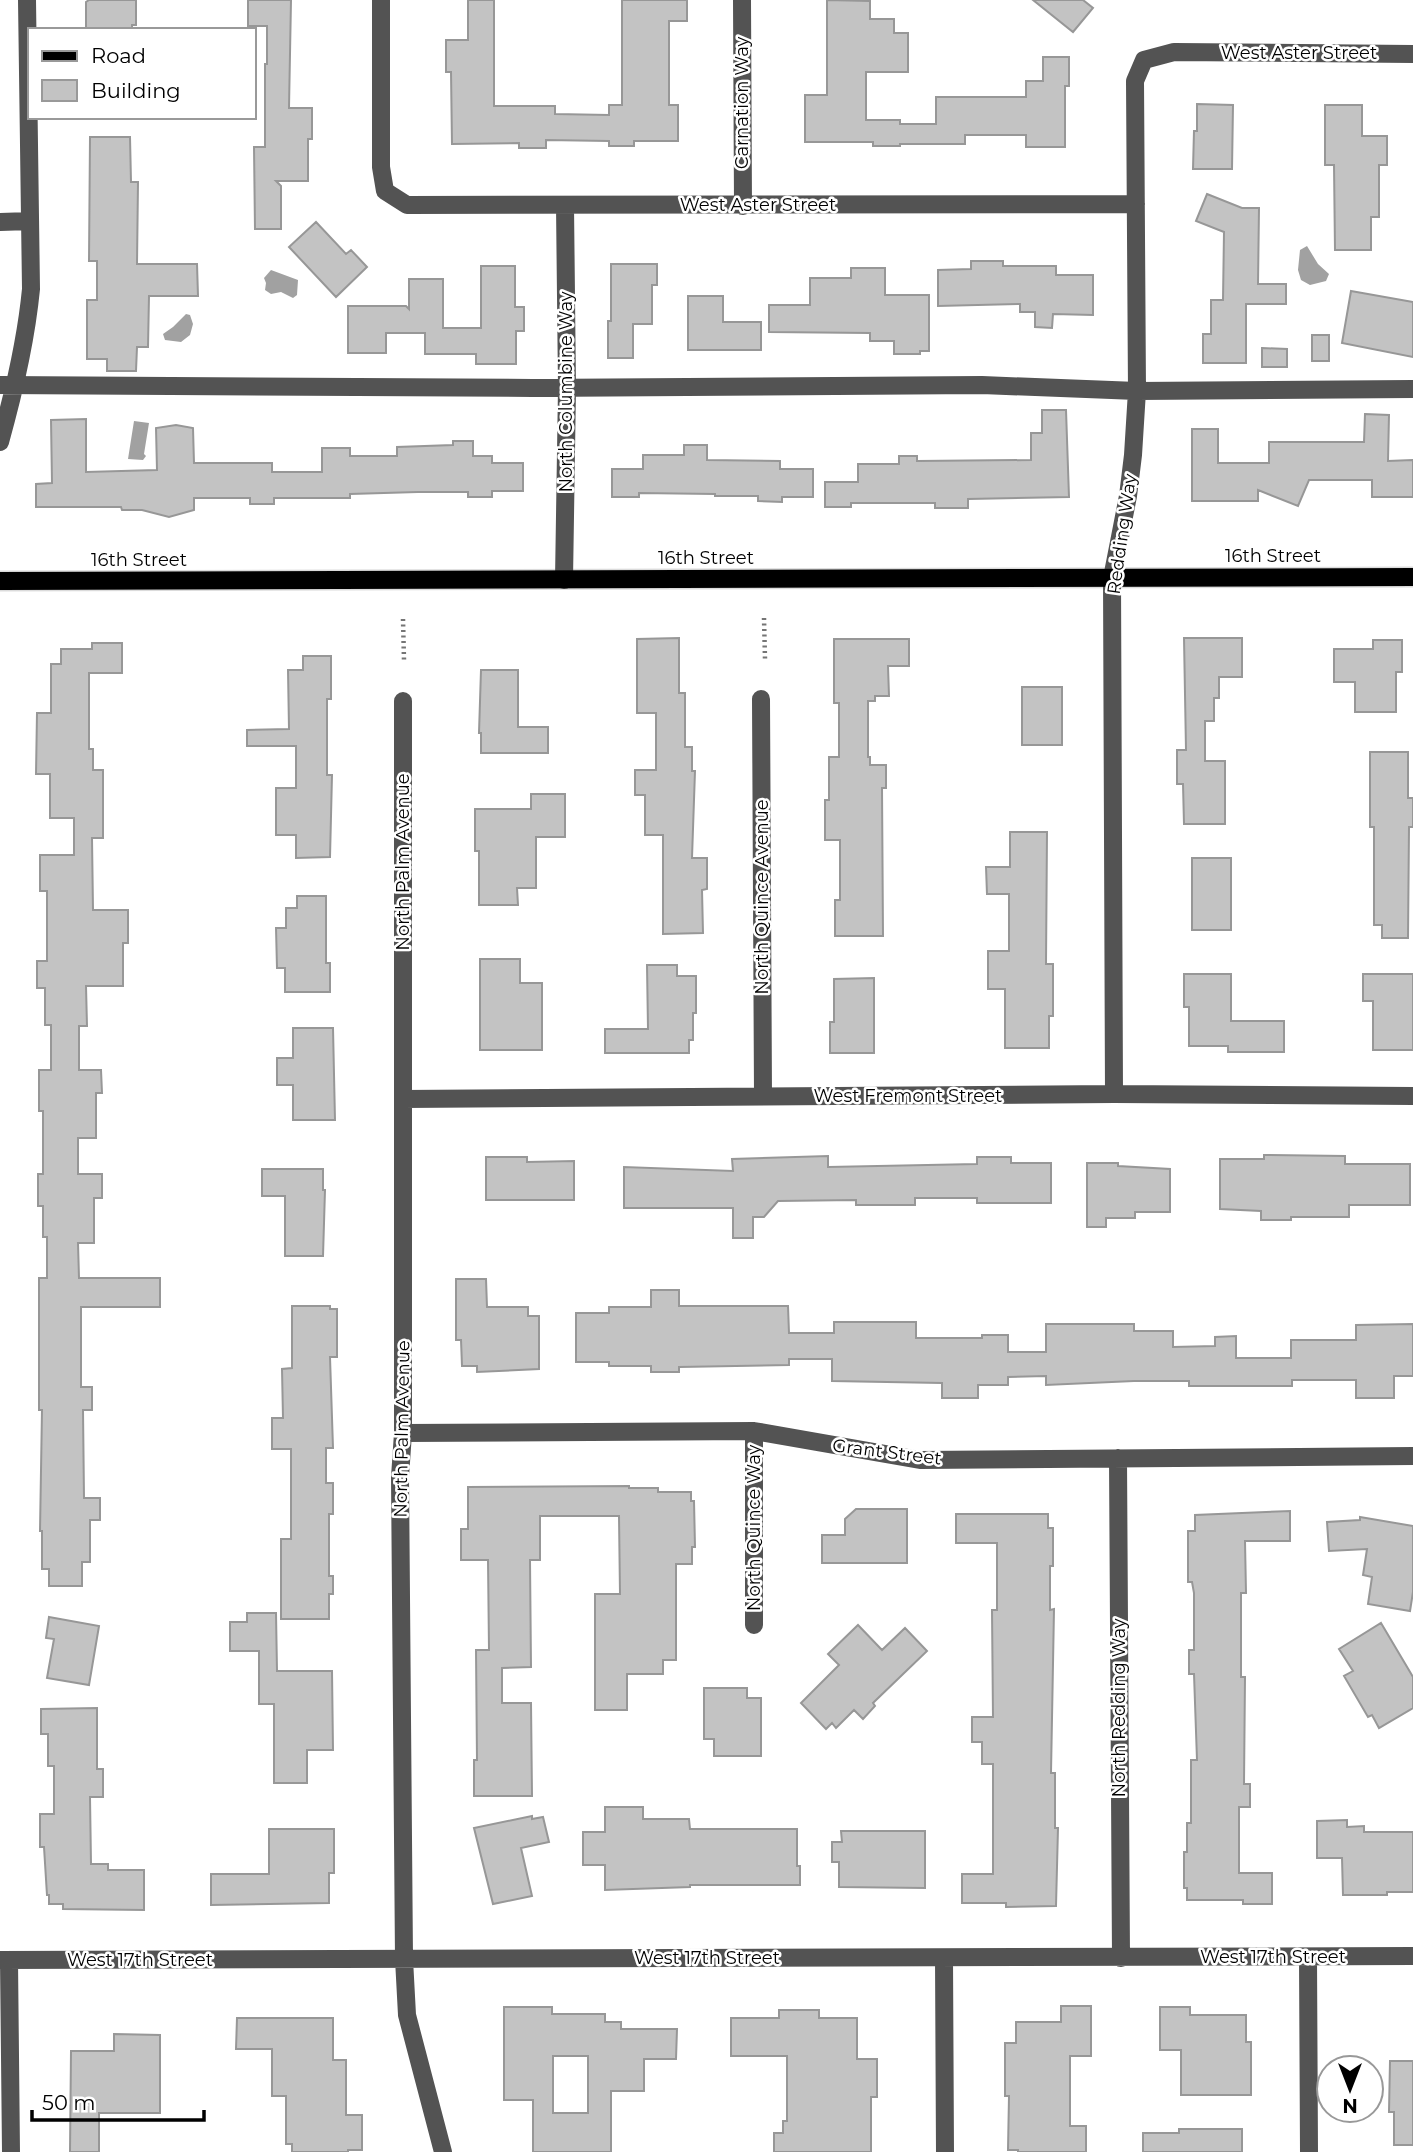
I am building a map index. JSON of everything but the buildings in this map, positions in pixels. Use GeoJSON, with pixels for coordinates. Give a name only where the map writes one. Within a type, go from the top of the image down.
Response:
{"type":"FeatureCollection","features":[{"type":"Feature","properties":{"kind":"main road","name":"16th Street"},"geometry":{"type":"LineString","coordinates":[[0,581],[1413,577]]}},
{"type":"Feature","properties":{"kind":"street"},"geometry":{"type":"LineString","coordinates":[[27,0],[28,74]]}},
{"type":"Feature","properties":{"kind":"street","name":"West Aster Street"},"geometry":{"type":"LineString","coordinates":[[381,0],[381,167],[385,191],[407,205],[1136,204]]}},
{"type":"Feature","properties":{"kind":"street","name":"Carnation Way"},"geometry":{"type":"LineString","coordinates":[[741,0],[743,206]]}},
{"type":"Feature","properties":{"kind":"street","name":"West Aster Street"},"geometry":{"type":"LineString","coordinates":[[1144,61],[1174,52],[1413,54]]}},
{"type":"Feature","properties":{"kind":"street","name":"Redding Way"},"geometry":{"type":"LineString","coordinates":[[1114,1094],[1112,578],[1130,482],[1137,391],[1135,81],[1144,61]]}},
{"type":"Feature","properties":{"kind":"street"},"geometry":{"type":"LineString","coordinates":[[0,442],[8,385],[28,318],[32,261],[29,119]]}},
{"type":"Feature","properties":{"kind":"street","name":"North Columbine Way"},"geometry":{"type":"LineString","coordinates":[[565,205],[565,580]]}},
{"type":"Feature","properties":{"kind":"street"},"geometry":{"type":"LineString","coordinates":[[0,222],[30,221]]}},
{"type":"Feature","properties":{"kind":"street"},"geometry":{"type":"LineString","coordinates":[[8,385],[567,388],[982,385],[1137,391],[1413,389]]}},
{"type":"Feature","properties":{"kind":"street","name":"North Quince Avenue"},"geometry":{"type":"LineString","coordinates":[[761,699],[763,1096]]}},
{"type":"Feature","properties":{"kind":"street","name":"North Palm Avenue"},"geometry":{"type":"LineString","coordinates":[[402,701],[404,1433],[400,1491],[404,1959],[407,2015],[443,2152]]}},
{"type":"Feature","properties":{"kind":"street","name":"West Fremont Street"},"geometry":{"type":"LineString","coordinates":[[403,1099],[1114,1094],[1413,1096]]}},
{"type":"Feature","properties":{"kind":"street","name":"Grant Street"},"geometry":{"type":"LineString","coordinates":[[404,1433],[754,1431],[920,1460],[1413,1456]]}},
{"type":"Feature","properties":{"kind":"street","name":"North Quince Way"},"geometry":{"type":"LineString","coordinates":[[754,1431],[754,1625]]}},
{"type":"Feature","properties":{"kind":"street","name":"North Redding Way"},"geometry":{"type":"LineString","coordinates":[[1118,1458],[1121,1958]]}},
{"type":"Feature","properties":{"kind":"street","name":"West 17th Street"},"geometry":{"type":"LineString","coordinates":[[5,1960],[1413,1956]]}},
{"type":"Feature","properties":{"kind":"street"},"geometry":{"type":"LineString","coordinates":[[1308,1957],[1309,2152]]}},
{"type":"Feature","properties":{"kind":"street"},"geometry":{"type":"LineString","coordinates":[[944,1958],[945,2152]]}},
{"type":"Feature","properties":{"kind":"street"},"geometry":{"type":"LineString","coordinates":[[5,1960],[10,2152]]}},
{"type":"Feature","properties":{"kind":"path"},"geometry":{"type":"LineString","coordinates":[[764,618],[765,659]]}},
{"type":"Feature","properties":{"kind":"path"},"geometry":{"type":"LineString","coordinates":[[404,619],[404,660]]}},
{"type":"Feature","properties":{"kind":"shaded area"},"geometry":{"type":"Polygon","coordinates":[[[1307,246],[1318,264],[1329,274],[1326,281],[1310,285],[1301,280],[1298,270],[1300,250],[1307,246]]]}},
{"type":"Feature","properties":{"kind":"shaded area"},"geometry":{"type":"Polygon","coordinates":[[[271,270],[298,280],[297,295],[293,298],[281,292],[271,294],[265,290],[264,278],[271,270]]]}},
{"type":"Feature","properties":{"kind":"shaded area"},"geometry":{"type":"Polygon","coordinates":[[[186,314],[190,315],[193,324],[190,335],[181,342],[165,340],[163,334],[186,314]]]}},
{"type":"Feature","properties":{"kind":"shaded area"},"geometry":{"type":"Polygon","coordinates":[[[134,421],[149,423],[144,454],[146,456],[143,460],[128,459],[134,421]]]}}]}
